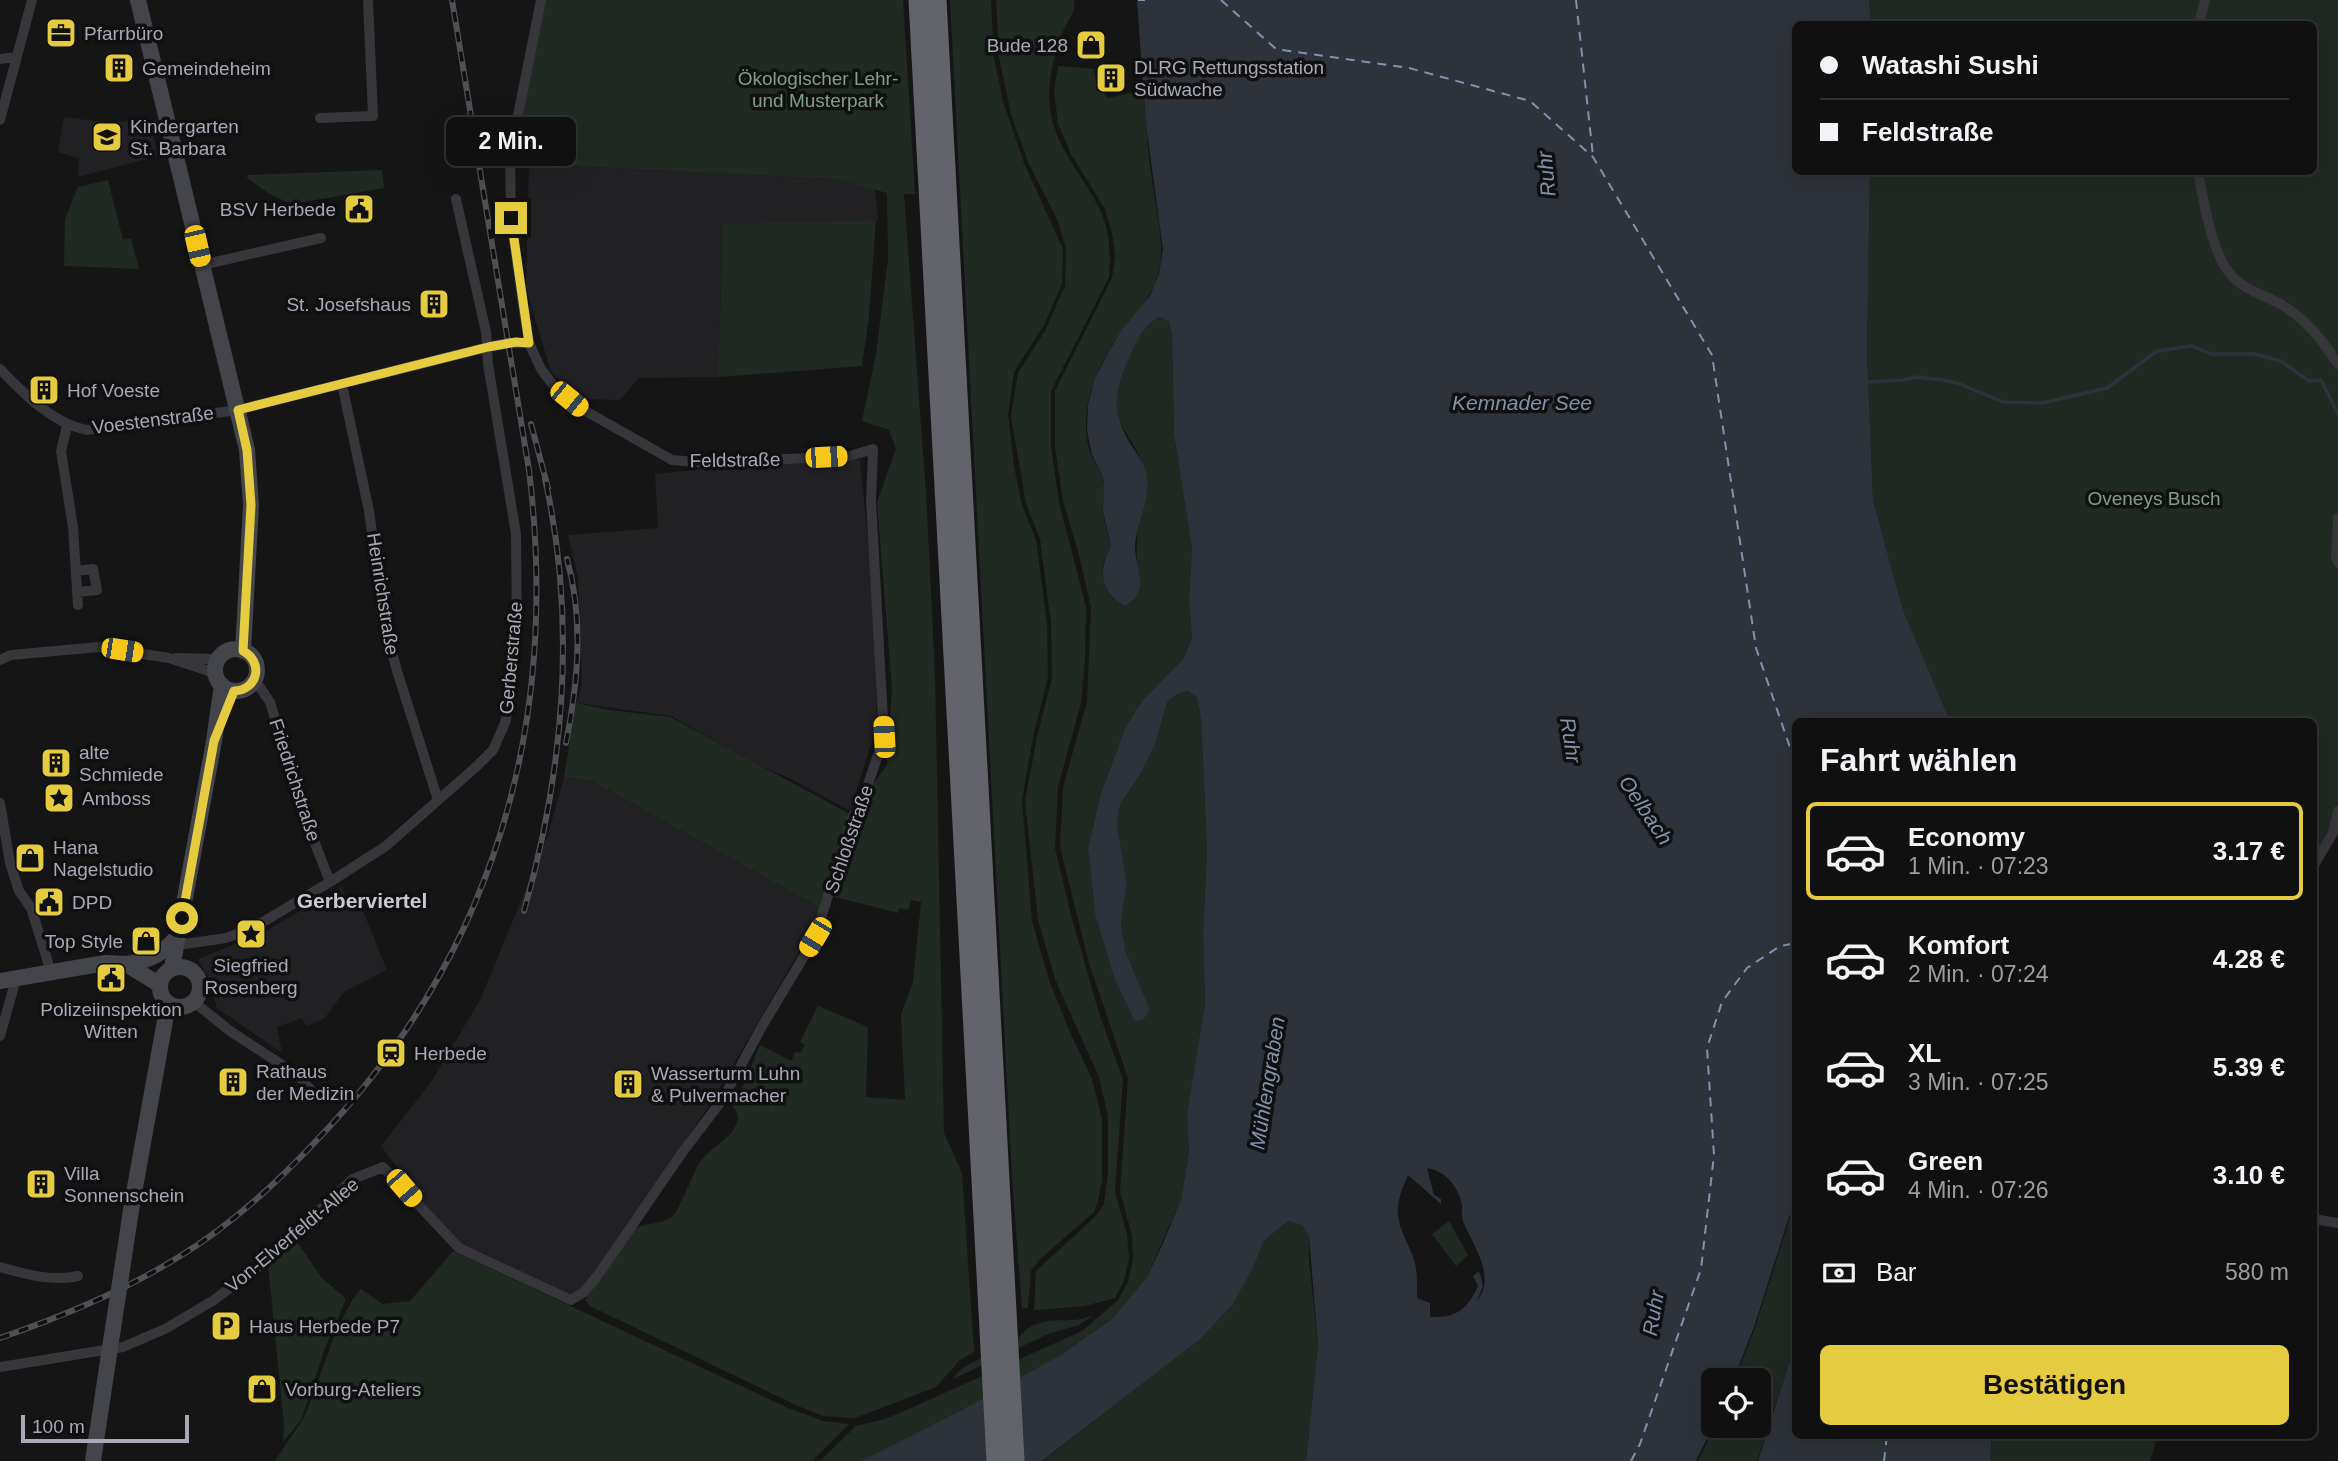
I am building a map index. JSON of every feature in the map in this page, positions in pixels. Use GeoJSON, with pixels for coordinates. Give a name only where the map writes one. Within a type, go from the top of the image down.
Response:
{"type":"FeatureCollection","features":[{"type":"Feature","properties":{"kind":"highway"},"geometry":{"type":"LineString","coordinates":[[918,0],[996,1461]]}},
{"type":"Feature","properties":{"kind":"highway"},"geometry":{"type":"LineString","coordinates":[[937,0],[1015,1461]]}},
{"type":"Feature","properties":{"kind":"main road"},"geometry":{"type":"LineString","coordinates":[[138,0],[247,450],[251,505],[245,608],[227,668],[182,918],[181,940],[172,973],[161,995],[182,1005]]}},
{"type":"Feature","properties":{"kind":"main road"},"geometry":{"type":"LineString","coordinates":[[250,654],[257,666],[254,680],[246,689],[227,668],[250,654]]}},
{"type":"Feature","properties":{"kind":"main road"},"geometry":{"type":"LineString","coordinates":[[131,963],[154,958],[181,940]]}},
{"type":"Feature","properties":{"kind":"main road"},"geometry":{"type":"LineString","coordinates":[[8,980],[105,962],[131,963],[172,973],[194,972],[200,984],[200,990],[182,1005],[154,1079],[93,1461]]}},
{"type":"Feature","properties":{"kind":"street"},"geometry":{"type":"LineString","coordinates":[[0,120],[32,0]]}},
{"type":"Feature","properties":{"kind":"street"},"geometry":{"type":"LineString","coordinates":[[320,118],[373,116],[368,0]]}},
{"type":"Feature","properties":{"kind":"street","name":"Feldstraße"},"geometry":{"type":"LineString","coordinates":[[541,0],[510,155],[511,218],[529,343],[541,369],[556,388],[582,409],[672,460],[707,463],[850,456],[873,449]]}},
{"type":"Feature","properties":{"kind":"street"},"geometry":{"type":"LineString","coordinates":[[2200,21],[2205,0]]}},
{"type":"Feature","properties":{"kind":"street"},"geometry":{"type":"LineString","coordinates":[[0,59],[16,57]]}},
{"type":"Feature","properties":{"kind":"street"},"geometry":{"type":"LineString","coordinates":[[2199,175],[2206,208],[2226,269],[2245,288],[2285,307],[2312,328],[2338,364]]}},
{"type":"Feature","properties":{"kind":"street","name":"Gerberstraße"},"geometry":{"type":"LineString","coordinates":[[181,940],[226,938],[253,928],[330,883],[386,846],[493,750],[505,723],[514,671],[517,622],[516,534],[488,364],[488,347],[456,199]]}},
{"type":"Feature","properties":{"kind":"street"},"geometry":{"type":"LineString","coordinates":[[202,265],[321,238]]}},
{"type":"Feature","properties":{"kind":"street","name":"Voestenstraße"},"geometry":{"type":"LineString","coordinates":[[0,369],[26,396],[67,426],[86,430],[238,410],[488,347],[516,342],[529,343]]}},
{"type":"Feature","properties":{"kind":"street","name":"Heinrichstraße"},"geometry":{"type":"LineString","coordinates":[[342,384],[369,511],[385,625],[438,800]]}},
{"type":"Feature","properties":{"kind":"street"},"geometry":{"type":"LineString","coordinates":[[67,426],[61,451],[73,527],[78,605]]}},
{"type":"Feature","properties":{"kind":"street","name":"Schloßstraße"},"geometry":{"type":"LineString","coordinates":[[387,1168],[459,1248],[571,1300],[584,1292],[598,1275],[684,1150],[723,1099],[815,937],[844,841],[866,790],[884,737],[871,501],[873,449]]}},
{"type":"Feature","properties":{"kind":"street"},"geometry":{"type":"LineString","coordinates":[[2338,517],[2338,563]]}},
{"type":"Feature","properties":{"kind":"street"},"geometry":{"type":"LineString","coordinates":[[76,571],[93,569],[97,590],[77,592]]}},
{"type":"Feature","properties":{"kind":"street"},"geometry":{"type":"LineString","coordinates":[[0,660],[11,655],[99,648],[169,658],[200,657],[227,668]]}},
{"type":"Feature","properties":{"kind":"street","name":"Friedrichstraße"},"geometry":{"type":"LineString","coordinates":[[254,680],[270,702],[311,833],[330,883]]}},
{"type":"Feature","properties":{"kind":"street"},"geometry":{"type":"LineString","coordinates":[[0,803],[10,863],[19,891],[31,908],[51,972]]}},
{"type":"Feature","properties":{"kind":"street"},"geometry":{"type":"LineString","coordinates":[[2317,860],[2333,833],[2338,811]]}},
{"type":"Feature","properties":{"kind":"street"},"geometry":{"type":"LineString","coordinates":[[0,1036],[8,980]]}},
{"type":"Feature","properties":{"kind":"street"},"geometry":{"type":"LineString","coordinates":[[182,1005],[230,1031],[299,1076],[310,1089]]}},
{"type":"Feature","properties":{"kind":"street","name":"Von-Elverfeldt-Allee"},"geometry":{"type":"LineString","coordinates":[[0,1367],[123,1347],[165,1329],[214,1300],[264,1262],[354,1179],[367,1172],[387,1168]]}},
{"type":"Feature","properties":{"kind":"street"},"geometry":{"type":"LineString","coordinates":[[2317,1220],[2338,1223]]}},
{"type":"Feature","properties":{"kind":"street"},"geometry":{"type":"LineString","coordinates":[[0,1267],[37,1277],[67,1279],[78,1276]]}},
{"type":"Feature","properties":{"kind":"shaded area","name":"Kindergarten St. Barbara"},"geometry":{"type":"Polygon","coordinates":[[[64,117],[111,123],[149,118],[158,156],[78,177],[79,158],[58,152],[64,117]]]}},
{"type":"Feature","properties":{"kind":"shaded area"},"geometry":{"type":"Polygon","coordinates":[[[529,164],[836,179],[875,189],[878,220],[723,225],[718,377],[639,378],[620,400],[578,399],[551,372],[526,288],[529,164]]]}},
{"type":"Feature","properties":{"kind":"shaded area"},"geometry":{"type":"Polygon","coordinates":[[[860,460],[874,600],[877,725],[850,811],[795,781],[754,763],[671,716],[576,703],[582,686],[578,578],[568,535],[658,528],[655,474],[712,468],[860,460]]]}},
{"type":"Feature","properties":{"kind":"shaded area"},"geometry":{"type":"Polygon","coordinates":[[[564,777],[592,781],[820,908],[814,926],[711,1103],[582,1292],[571,1295],[469,1249],[445,1232],[381,1146],[431,1082],[480,1000],[547,838],[564,777]]]}},
{"type":"Feature","properties":{"kind":"shaded area"},"geometry":{"type":"Polygon","coordinates":[[[341,887],[348,899],[357,896],[387,970],[344,992],[324,1019],[306,1026],[302,1018],[277,1027],[282,1053],[217,1008],[211,982],[198,959],[261,934],[341,887]]]}},
{"type":"Feature","properties":{"kind":"green space","name":"Ökologischer Lehr- und Musterpark"},"geometry":{"type":"Polygon","coordinates":[[[538,0],[903,0],[915,194],[904,194],[926,493],[935,675],[944,1133],[962,1173],[974,1352],[960,1360],[936,1387],[855,1418],[823,1416],[798,1406],[590,1306],[585,1300],[632,1231],[673,1216],[700,1162],[734,1128],[738,1117],[731,1102],[743,1086],[760,1045],[791,1061],[795,1052],[800,1053],[805,1045],[800,1042],[818,1006],[868,1027],[866,1097],[905,1100],[901,1014],[913,982],[921,902],[911,900],[909,910],[899,908],[898,913],[835,897],[874,783],[887,765],[892,689],[877,502],[896,449],[889,430],[862,421],[876,354],[888,259],[887,193],[836,179],[506,165],[538,0]]]}},
{"type":"Feature","properties":{"kind":"green space"},"geometry":{"type":"Polygon","coordinates":[[[950,0],[991,0],[994,58],[1003,101],[1024,163],[1063,249],[1062,284],[1044,325],[1014,372],[1008,415],[1022,505],[1036,540],[1047,623],[1048,677],[1033,737],[1022,800],[1032,921],[1050,983],[1092,1079],[1102,1119],[1102,1180],[1094,1212],[1039,1260],[1031,1271],[1028,1308],[1022,1309],[1012,1177],[950,0]]]}},
{"type":"Feature","properties":{"kind":"green space"},"geometry":{"type":"Polygon","coordinates":[[[996,0],[1074,0],[1073,12],[1054,58],[1050,108],[1063,148],[1103,216],[1110,251],[1109,277],[1051,391],[1051,446],[1059,502],[1086,607],[1081,703],[1058,787],[1055,848],[1098,1010],[1123,1080],[1115,1192],[1127,1234],[1129,1258],[1124,1281],[1115,1298],[1085,1306],[1034,1310],[1036,1271],[1097,1215],[1104,1204],[1108,1173],[1108,1116],[1099,1077],[1055,979],[1038,920],[1025,801],[1052,678],[1051,623],[1040,539],[1026,504],[1011,416],[1018,373],[1046,329],[1065,286],[1066,249],[1058,221],[1028,162],[1011,114],[999,58],[996,0]]]}},
{"type":"Feature","properties":{"kind":"green space","name":"Oveneys Busch"},"geometry":{"type":"Polygon","coordinates":[[[1869,0],[2338,0],[2338,820],[2317,860],[2317,718],[1949,718],[1903,610],[1873,500],[1867,352],[1870,175],[2317,175],[2317,21],[1871,21],[1869,0]]]}},
{"type":"Feature","properties":{"kind":"green space"},"geometry":{"type":"Polygon","coordinates":[[[1058,66],[1094,69],[1096,84],[1108,98],[1143,90],[1160,228],[1161,260],[1156,282],[1145,302],[1117,338],[1098,372],[1089,399],[1087,441],[1104,483],[1103,511],[1111,547],[1104,561],[1103,574],[1106,587],[1114,600],[1138,569],[1141,487],[1139,456],[1116,412],[1117,388],[1127,359],[1143,333],[1160,317],[1169,322],[1172,334],[1174,435],[1192,548],[1189,599],[1192,638],[1183,659],[1142,701],[1126,726],[1101,793],[1088,848],[1095,914],[1135,1022],[1145,1018],[1150,1009],[1126,953],[1121,924],[1127,884],[1117,825],[1120,805],[1155,745],[1167,702],[1177,694],[1188,691],[1197,697],[1201,718],[1207,850],[1203,934],[1205,1001],[1187,1116],[1189,1153],[1181,1199],[1147,1277],[1112,1319],[1062,1354],[960,1411],[861,1461],[820,1461],[856,1426],[885,1419],[1082,1331],[1118,1300],[1128,1282],[1133,1259],[1132,1235],[1120,1192],[1128,1078],[1089,963],[1060,847],[1063,787],[1087,702],[1091,607],[1063,501],[1055,446],[1055,391],[1112,278],[1115,256],[1105,209],[1072,156],[1058,124],[1054,90],[1058,66]]]}},
{"type":"Feature","properties":{"kind":"green space"},"geometry":{"type":"Polygon","coordinates":[[[382,170],[384,188],[304,202],[286,202],[247,178],[248,175],[382,170]]]}},
{"type":"Feature","properties":{"kind":"green space"},"geometry":{"type":"Polygon","coordinates":[[[108,180],[123,240],[131,238],[139,269],[64,266],[65,219],[78,187],[108,180]]]}},
{"type":"Feature","properties":{"kind":"green space"},"geometry":{"type":"Polygon","coordinates":[[[876,220],[869,316],[862,366],[718,377],[723,224],[876,220]]]}},
{"type":"Feature","properties":{"kind":"green space"},"geometry":{"type":"Polygon","coordinates":[[[576,703],[670,717],[850,814],[840,837],[820,908],[592,781],[564,777],[576,703]]]}},
{"type":"Feature","properties":{"kind":"green space"},"geometry":{"type":"Polygon","coordinates":[[[1792,1211],[1792,1353],[1771,1418],[1771,1368],[1739,1368],[1755,1328],[1792,1211]]]}},
{"type":"Feature","properties":{"kind":"green space"},"geometry":{"type":"Polygon","coordinates":[[[1288,1221],[1302,1224],[1309,1236],[1318,1344],[1306,1461],[1043,1461],[1153,1375],[1253,1268],[1264,1241],[1288,1221]]]}},
{"type":"Feature","properties":{"kind":"green space"},"geometry":{"type":"Polygon","coordinates":[[[1449,1221],[1468,1255],[1456,1266],[1432,1234],[1449,1221]]]}},
{"type":"Feature","properties":{"kind":"green space"},"geometry":{"type":"Polygon","coordinates":[[[295,1239],[322,1278],[346,1299],[324,1351],[301,1420],[283,1442],[284,1424],[268,1263],[295,1239]]]}},
{"type":"Feature","properties":{"kind":"green space"},"geometry":{"type":"Polygon","coordinates":[[[453,1251],[788,1408],[823,1421],[849,1424],[812,1461],[275,1461],[305,1416],[337,1329],[361,1289],[382,1304],[410,1301],[453,1251]]]}},
{"type":"Feature","properties":{"kind":"green space"},"geometry":{"type":"Polygon","coordinates":[[[1094,1315],[1079,1325],[1048,1334],[953,1379],[965,1367],[1007,1347],[1036,1324],[1094,1315]]]}},
{"type":"Feature","properties":{"kind":"green space"},"geometry":{"type":"Polygon","coordinates":[[[1709,1438],[1764,1438],[1757,1461],[1698,1461],[1709,1438]]]}},
{"type":"Feature","properties":{"kind":"green space"},"geometry":{"type":"Polygon","coordinates":[[[1992,1439],[2157,1439],[2150,1461],[1990,1461],[1992,1439]]]}},
{"type":"Feature","properties":{"kind":"water","name":"Kemnader See"},"geometry":{"type":"Polygon","coordinates":[[[1137,0],[1869,0],[1871,21],[1792,21],[1792,175],[1870,175],[1867,352],[1873,500],[1903,610],[1949,718],[1792,718],[1792,1207],[1738,1368],[1701,1368],[1701,1438],[1707,1438],[1696,1461],[1306,1461],[1318,1344],[1309,1236],[1302,1225],[1288,1221],[1264,1241],[1253,1268],[1232,1305],[1200,1339],[1042,1461],[861,1461],[960,1411],[1062,1354],[1112,1319],[1147,1277],[1181,1199],[1189,1153],[1187,1115],[1205,1002],[1203,934],[1207,850],[1201,718],[1197,697],[1188,691],[1177,694],[1167,702],[1155,745],[1120,805],[1117,825],[1127,884],[1121,924],[1126,953],[1150,1009],[1145,1018],[1135,1022],[1115,979],[1095,914],[1088,848],[1101,793],[1126,726],[1142,701],[1183,659],[1192,638],[1189,599],[1192,548],[1174,435],[1172,334],[1169,322],[1160,317],[1142,332],[1118,389],[1117,410],[1120,421],[1124,433],[1144,466],[1147,483],[1135,547],[1140,585],[1135,597],[1125,606],[1111,595],[1104,581],[1104,564],[1111,547],[1103,511],[1104,481],[1092,455],[1087,430],[1088,405],[1095,378],[1121,331],[1150,296],[1159,274],[1163,249],[1146,124],[1137,0]],[[1427,1168],[1434,1195],[1441,1199],[1441,1204],[1408,1175],[1398,1208],[1400,1224],[1415,1265],[1417,1298],[1430,1303],[1430,1317],[1454,1314],[1465,1307],[1478,1286],[1473,1276],[1479,1271],[1483,1286],[1477,1301],[1483,1291],[1485,1281],[1481,1261],[1462,1219],[1458,1192],[1445,1176],[1427,1168]]]}},
{"type":"Feature","properties":{"kind":"water"},"geometry":{"type":"Polygon","coordinates":[[[1792,1353],[1792,1439],[1992,1439],[1990,1461],[1758,1461],[1765,1438],[1771,1438],[1771,1420],[1792,1353]]]}},
{"type":"Feature","properties":{"kind":"waterway"},"geometry":{"type":"LineString","coordinates":[[1869,382],[1916,377],[1943,380],[2003,402],[2042,403],[2107,388],[2157,351],[2192,346],[2211,354],[2254,354],[2281,361],[2309,381],[2321,380],[2338,414]]}},
{"type":"Feature","properties":{"kind":"ferry route"},"geometry":{"type":"LineString","coordinates":[[1138,0],[1145,0]]}},
{"type":"Feature","properties":{"kind":"ferry route"},"geometry":{"type":"LineString","coordinates":[[1221,0],[1276,49],[1409,68],[1530,101],[1593,157],[1712,355],[1756,648],[1792,753]]}},
{"type":"Feature","properties":{"kind":"ferry route"},"geometry":{"type":"LineString","coordinates":[[1576,0],[1593,156]]}},
{"type":"Feature","properties":{"kind":"ferry route"},"geometry":{"type":"LineString","coordinates":[[1631,1461],[1640,1444],[1701,1269],[1714,1155],[1707,1048],[1722,1002],[1747,968],[1780,946],[1792,944]]}},
{"type":"Feature","properties":{"kind":"ferry route"},"geometry":{"type":"LineString","coordinates":[[1884,1461],[1887,1439]]}},
{"type":"Feature","properties":{"kind":"railway"},"geometry":{"type":"LineString","coordinates":[[0,1338],[91,1303],[135,1282],[197,1246],[268,1189],[301,1157],[378,1068],[430,993],[470,913],[501,830],[522,745],[534,656],[536,564],[529,470],[452,0]]}},
{"type":"Feature","properties":{"kind":"railway"},"geometry":{"type":"LineString","coordinates":[[531,424],[548,488]]}},
{"type":"Feature","properties":{"kind":"railway"},"geometry":{"type":"LineString","coordinates":[[524,911],[549,805],[562,696],[561,587],[545,479]]}},
{"type":"Feature","properties":{"kind":"railway"},"geometry":{"type":"LineString","coordinates":[[566,743],[574,697],[577,651],[576,605],[567,559]]}},
{"type":"Feature","properties":{"kind":"place","name":"Pfarrbüro"},"geometry":{"type":"Point","coordinates":[61,33]}},
{"type":"Feature","properties":{"kind":"place","name":"Bude 128"},"geometry":{"type":"Point","coordinates":[1091,45]}},
{"type":"Feature","properties":{"kind":"place","name":"Gemeindeheim"},"geometry":{"type":"Point","coordinates":[119,68]}},
{"type":"Feature","properties":{"kind":"place","name":"DLRG Rettungsstation Südwache"},"geometry":{"type":"Point","coordinates":[1111,78]}},
{"type":"Feature","properties":{"kind":"place","name":"Kindergarten St. Barbara"},"geometry":{"type":"Point","coordinates":[107,137]}},
{"type":"Feature","properties":{"kind":"place","name":"BSV Herbede"},"geometry":{"type":"Point","coordinates":[359,209]}},
{"type":"Feature","properties":{"kind":"place","name":"St. Josefshaus"},"geometry":{"type":"Point","coordinates":[434,304]}},
{"type":"Feature","properties":{"kind":"place","name":"Hof Voeste"},"geometry":{"type":"Point","coordinates":[44,390]}},
{"type":"Feature","properties":{"kind":"place","name":"alte Schmiede"},"geometry":{"type":"Point","coordinates":[56,763]}},
{"type":"Feature","properties":{"kind":"place","name":"Amboss"},"geometry":{"type":"Point","coordinates":[59,798]}},
{"type":"Feature","properties":{"kind":"place","name":"Hana Nagelstudio"},"geometry":{"type":"Point","coordinates":[30,858]}},
{"type":"Feature","properties":{"kind":"place","name":"DPD"},"geometry":{"type":"Point","coordinates":[49,902]}},
{"type":"Feature","properties":{"kind":"place","name":"Siegfried Rosenberg"},"geometry":{"type":"Point","coordinates":[251,934]}},
{"type":"Feature","properties":{"kind":"place","name":"Top Style"},"geometry":{"type":"Point","coordinates":[146,941]}},
{"type":"Feature","properties":{"kind":"place","name":"Polizeiinspektion Witten"},"geometry":{"type":"Point","coordinates":[111,978]}},
{"type":"Feature","properties":{"kind":"place","name":"Herbede"},"geometry":{"type":"Point","coordinates":[391,1053]}},
{"type":"Feature","properties":{"kind":"place","name":"Rathaus der Medizin"},"geometry":{"type":"Point","coordinates":[233,1082]}},
{"type":"Feature","properties":{"kind":"place","name":"Wasserturm Luhn & Pulvermacher"},"geometry":{"type":"Point","coordinates":[628,1084]}},
{"type":"Feature","properties":{"kind":"place","name":"Villa Sonnenschein"},"geometry":{"type":"Point","coordinates":[41,1184]}},
{"type":"Feature","properties":{"kind":"place","name":"Haus Herbede P7"},"geometry":{"type":"Point","coordinates":[226,1326]}},
{"type":"Feature","properties":{"kind":"place","name":"Vorburg-Ateliers"},"geometry":{"type":"Point","coordinates":[262,1389]}},
{"type":"Feature","properties":{"kind":"district","name":"Gerberviertel"},"geometry":{"type":"Point","coordinates":[362,900]}},
{"type":"Feature","properties":{"kind":"route"},"geometry":{"type":"LineString","coordinates":[[182,918],[214,741],[234,691],[246,689],[257,673],[254,660],[250,654],[243,651],[251,505],[247,450],[238,410],[488,347],[516,342],[529,343],[511,218]]}},
{"type":"Feature","properties":{"kind":"water label","name":"Ruhr"},"geometry":{"type":"Point","coordinates":[1546,174]}},
{"type":"Feature","properties":{"kind":"water label","name":"Ruhr"},"geometry":{"type":"Point","coordinates":[1571,740]}},
{"type":"Feature","properties":{"kind":"water label","name":"Oelbach"},"geometry":{"type":"Point","coordinates":[1646,810]}},
{"type":"Feature","properties":{"kind":"water label","name":"Mühlengraben"},"geometry":{"type":"Point","coordinates":[1267,1083]}},
{"type":"Feature","properties":{"kind":"water label","name":"Ruhr"},"geometry":{"type":"Point","coordinates":[1653,1313]}}]}
